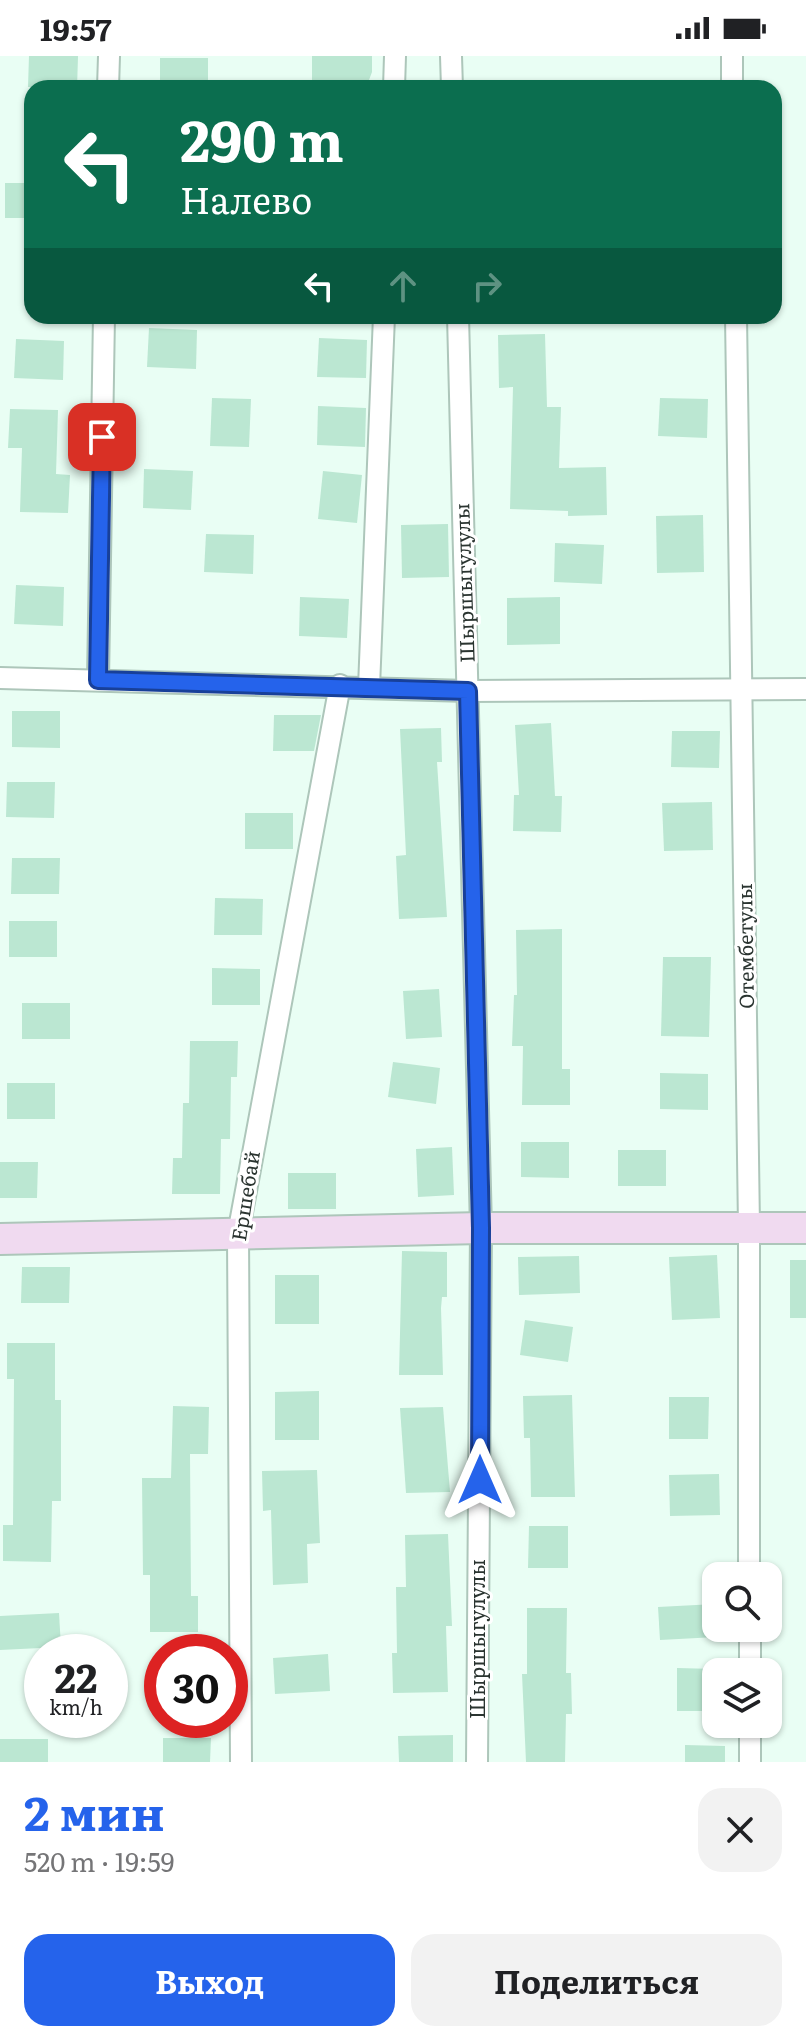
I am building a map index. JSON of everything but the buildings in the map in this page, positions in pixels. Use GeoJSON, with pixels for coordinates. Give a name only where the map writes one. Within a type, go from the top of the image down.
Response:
{"type":"FeatureCollection","features":[{"type":"Feature","properties":{"kind":"street"},"geometry":{"type":"LineString","coordinates":[[108,80],[109,56]]}},
{"type":"Feature","properties":{"kind":"street"},"geometry":{"type":"LineString","coordinates":[[394,80],[395,56]]}},
{"type":"Feature","properties":{"kind":"street"},"geometry":{"type":"LineString","coordinates":[[451,56],[452,80]]}},
{"type":"Feature","properties":{"kind":"street"},"geometry":{"type":"LineString","coordinates":[[732,56],[732,80]]}},
{"type":"Feature","properties":{"kind":"street"},"geometry":{"type":"LineString","coordinates":[[98,680],[104,324]]}},
{"type":"Feature","properties":{"kind":"street"},"geometry":{"type":"LineString","coordinates":[[369,687],[384,324]]}},
{"type":"Feature","properties":{"kind":"street","name":"Шыршыгулулы"},"geometry":{"type":"LineString","coordinates":[[458,324],[481,1228],[477,1762]]}},
{"type":"Feature","properties":{"kind":"street","name":"Отембетулы"},"geometry":{"type":"LineString","coordinates":[[736,324],[749,1227],[749,1562]]}},
{"type":"Feature","properties":{"kind":"street"},"geometry":{"type":"LineString","coordinates":[[0,678],[340,685],[468,691],[806,689]]}},
{"type":"Feature","properties":{"kind":"street","name":"Ершебай"},"geometry":{"type":"LineString","coordinates":[[241,1762],[238,1234],[340,685]]}},
{"type":"Feature","properties":{"kind":"street"},"geometry":{"type":"LineString","coordinates":[[0,1239],[481,1228],[806,1228]]}},
{"type":"Feature","properties":{"kind":"street"},"geometry":{"type":"LineString","coordinates":[[750,1738],[750,1762]]}},
{"type":"Feature","properties":{"kind":"route"},"geometry":{"type":"LineString","coordinates":[[102,437],[98,680],[468,691],[481,1228],[480,1480]]}}]}
